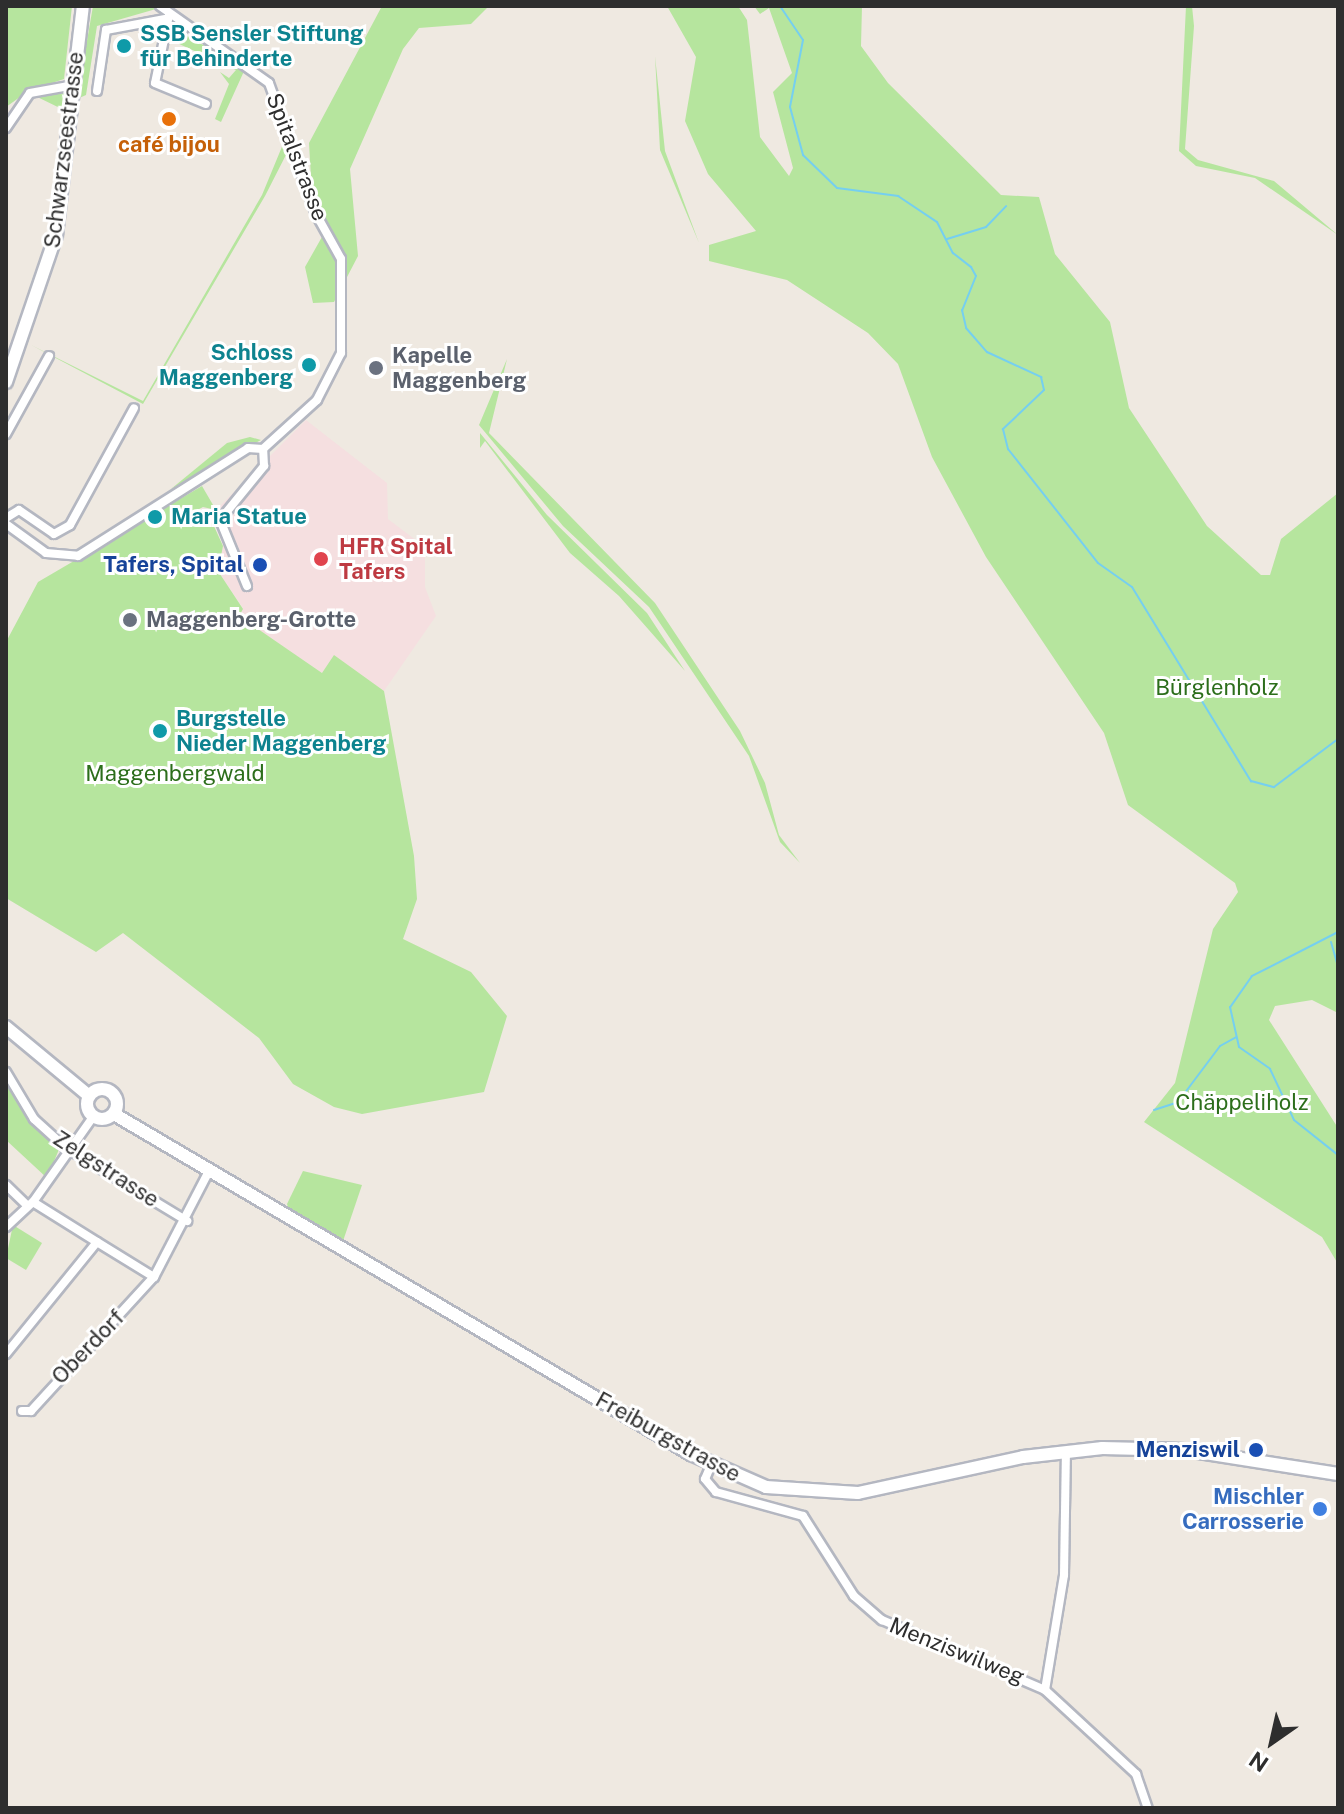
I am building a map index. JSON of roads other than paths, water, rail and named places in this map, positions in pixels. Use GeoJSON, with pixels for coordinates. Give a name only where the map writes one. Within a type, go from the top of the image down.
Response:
{"type":"FeatureCollection","features":[{"type":"Feature","properties":{"kind":"main road","name":"Schwarzseestrasse"},"geometry":{"type":"LineString","coordinates":[[6,382],[50,262],[83,6]]}},
{"type":"Feature","properties":{"kind":"main road","name":"Freiburgstrasse"},"geometry":{"type":"LineString","coordinates":[[6,1027],[89,1096],[111,1092],[114,1114],[208,1173],[711,1465],[777,1490],[835,1495],[1066,1451],[1185,1450],[1338,1474]]}},
{"type":"Feature","properties":{"kind":"main road"},"geometry":{"type":"LineString","coordinates":[[89,1096],[93,1117],[114,1114]]}},
{"type":"Feature","properties":{"kind":"street","name":"Spitalstrasse"},"geometry":{"type":"LineString","coordinates":[[6,524],[52,556],[84,555],[248,448],[263,449],[317,400],[341,353],[341,259],[312,204],[269,83],[167,17],[160,6]]}},
{"type":"Feature","properties":{"kind":"street"},"geometry":{"type":"LineString","coordinates":[[97,91],[106,30],[167,17],[155,83],[206,104]]}},
{"type":"Feature","properties":{"kind":"street"},"geometry":{"type":"LineString","coordinates":[[6,128],[34,91],[74,85]]}},
{"type":"Feature","properties":{"kind":"street"},"geometry":{"type":"LineString","coordinates":[[6,434],[49,356]]}},
{"type":"Feature","properties":{"kind":"street"},"geometry":{"type":"LineString","coordinates":[[6,518],[10,508],[43,531],[70,525],[134,408]]}},
{"type":"Feature","properties":{"kind":"street"},"geometry":{"type":"LineString","coordinates":[[247,586],[220,520],[264,466],[263,449]]}},
{"type":"Feature","properties":{"kind":"street","name":"Zelgstrasse"},"geometry":{"type":"LineString","coordinates":[[6,1072],[34,1119],[70,1151],[187,1221]]}},
{"type":"Feature","properties":{"kind":"street"},"geometry":{"type":"LineString","coordinates":[[6,1227],[31,1204],[93,1117]]}},
{"type":"Feature","properties":{"kind":"street","name":"Oberdorf"},"geometry":{"type":"LineString","coordinates":[[22,1411],[31,1411],[154,1277],[187,1221],[208,1173]]}},
{"type":"Feature","properties":{"kind":"street"},"geometry":{"type":"LineString","coordinates":[[6,1185],[31,1204],[154,1277]]}},
{"type":"Feature","properties":{"kind":"street"},"geometry":{"type":"LineString","coordinates":[[6,1354],[97,1242]]}},
{"type":"Feature","properties":{"kind":"street","name":"Menziswilweg"},"geometry":{"type":"LineString","coordinates":[[1045,1690],[1064,1575],[1066,1451]]}},
{"type":"Feature","properties":{"kind":"street","name":"Menziswilweg"},"geometry":{"type":"LineString","coordinates":[[711,1465],[705,1479],[716,1492],[803,1516],[854,1596],[882,1620],[1045,1690],[1136,1774],[1148,1808]]}},
{"type":"Feature","properties":{"kind":"waterway"},"geometry":{"type":"LineString","coordinates":[[780,6],[803,40],[790,107],[803,155],[837,188],[898,196],[937,222],[953,253],[971,267],[976,276],[962,310],[966,328],[987,352],[1041,377],[1044,390],[1003,429],[1008,449],[1098,563],[1132,587],[1251,781],[1274,787],[1338,739]]}},
{"type":"Feature","properties":{"kind":"waterway"},"geometry":{"type":"LineString","coordinates":[[947,239],[986,227],[1006,206]]}},
{"type":"Feature","properties":{"kind":"waterway"},"geometry":{"type":"LineString","coordinates":[[1338,932],[1252,976],[1230,1007],[1239,1047],[1270,1069],[1294,1120],[1338,1155]]}},
{"type":"Feature","properties":{"kind":"waterway"},"geometry":{"type":"LineString","coordinates":[[1331,942],[1338,967]]}},
{"type":"Feature","properties":{"kind":"waterway"},"geometry":{"type":"LineString","coordinates":[[1154,1110],[1178,1102],[1220,1046],[1236,1037]]}},
{"type":"Feature","properties":{"kind":"place","name":"SSB Sensler Stiftung für Behinderte"},"geometry":{"type":"Point","coordinates":[124,46]}},
{"type":"Feature","properties":{"kind":"place","name":"café bijou"},"geometry":{"type":"Point","coordinates":[169,119]}},
{"type":"Feature","properties":{"kind":"place","name":"Schloss Maggenberg"},"geometry":{"type":"Point","coordinates":[309,365]}},
{"type":"Feature","properties":{"kind":"place","name":"Kapelle Maggenberg"},"geometry":{"type":"Point","coordinates":[376,368]}},
{"type":"Feature","properties":{"kind":"place","name":"Maria Statue"},"geometry":{"type":"Point","coordinates":[155,517]}},
{"type":"Feature","properties":{"kind":"place","name":"HFR Spital Tafers"},"geometry":{"type":"Point","coordinates":[321,559]}},
{"type":"Feature","properties":{"kind":"place","name":"Tafers, Spital"},"geometry":{"type":"Point","coordinates":[260,565]}},
{"type":"Feature","properties":{"kind":"place","name":"Maggenberg-Grotte"},"geometry":{"type":"Point","coordinates":[130,620]}},
{"type":"Feature","properties":{"kind":"place","name":"Burgstelle Nieder Maggenberg"},"geometry":{"type":"Point","coordinates":[160,731]}},
{"type":"Feature","properties":{"kind":"place","name":"Menziswil"},"geometry":{"type":"Point","coordinates":[1256,1450]}},
{"type":"Feature","properties":{"kind":"place","name":"Mischler Carrosserie"},"geometry":{"type":"Point","coordinates":[1320,1509]}},
{"type":"Feature","properties":{"kind":"park label","name":"Bürglenholz"},"geometry":{"type":"Point","coordinates":[1217,688]}},
{"type":"Feature","properties":{"kind":"park label","name":"Maggenbergwald"},"geometry":{"type":"Point","coordinates":[175,774]}},
{"type":"Feature","properties":{"kind":"park label","name":"Chäppeliholz"},"geometry":{"type":"Point","coordinates":[1242,1103]}}]}
